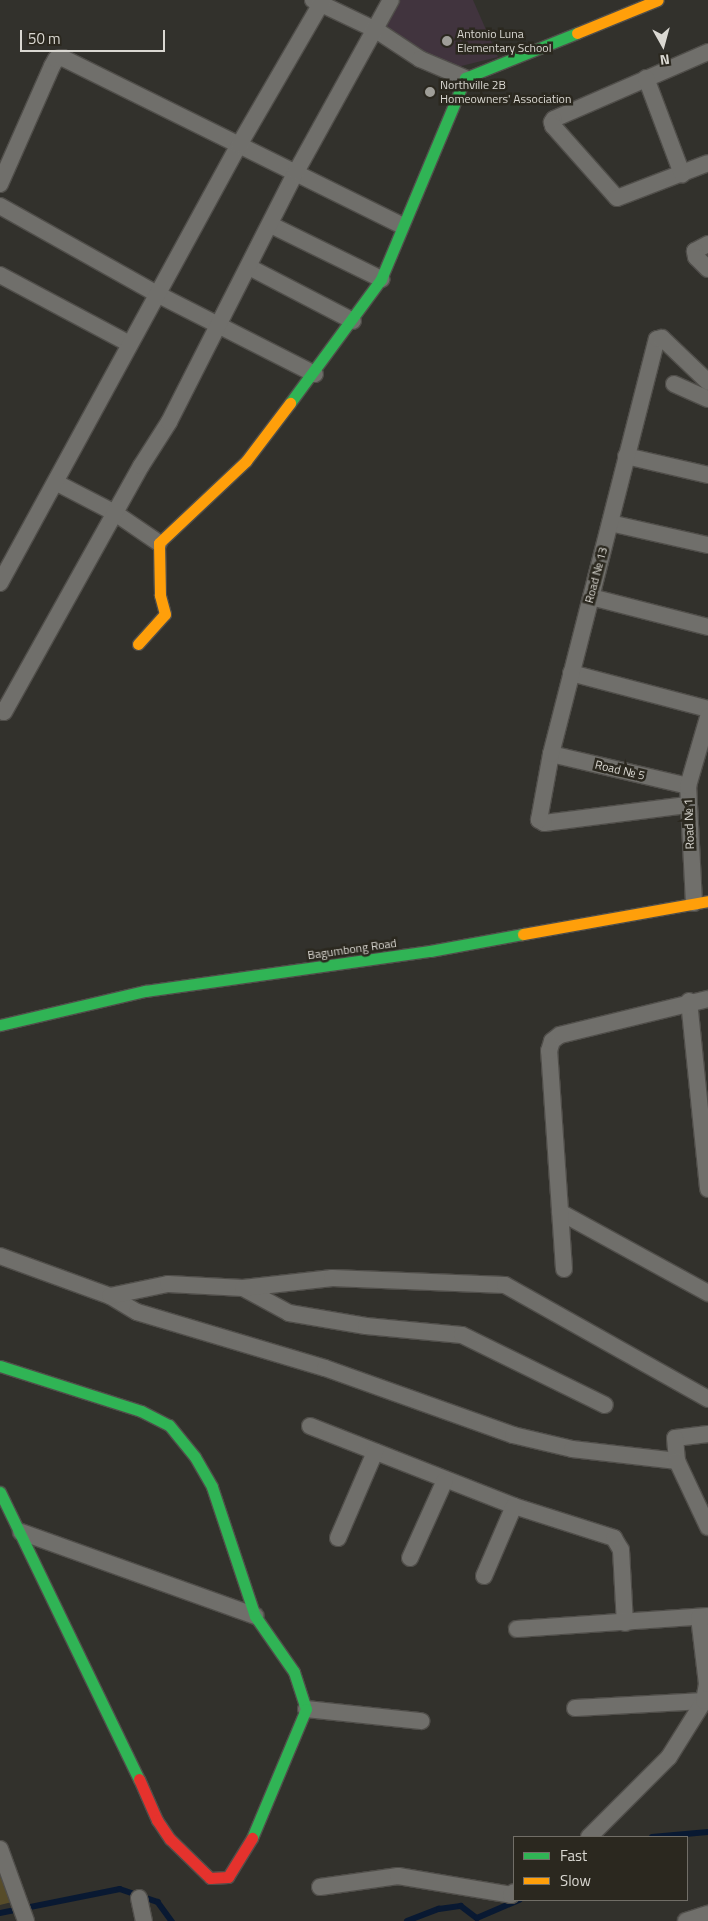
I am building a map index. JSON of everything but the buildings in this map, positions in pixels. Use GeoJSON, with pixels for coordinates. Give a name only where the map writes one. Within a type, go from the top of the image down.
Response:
{"type":"FeatureCollection","features":[{"type":"Feature","properties":{"kind":"street"},"geometry":{"type":"LineString","coordinates":[[0,710],[4,712],[115,514],[170,422],[218,325],[271,225],[296,172],[391,0]]}},
{"type":"Feature","properties":{"kind":"street"},"geometry":{"type":"LineString","coordinates":[[159,543],[204,504],[246,462],[315,374],[353,321],[380,279],[401,225],[465,78],[658,0]]}},
{"type":"Feature","properties":{"kind":"street"},"geometry":{"type":"LineString","coordinates":[[0,583],[57,483],[157,294],[319,1],[376,30],[420,59],[465,78]]}},
{"type":"Feature","properties":{"kind":"street"},"geometry":{"type":"LineString","coordinates":[[708,52],[554,119],[553,126],[613,197],[620,197],[708,163]]}},
{"type":"Feature","properties":{"kind":"street"},"geometry":{"type":"LineString","coordinates":[[0,184],[56,59],[63,58],[401,225]]}},
{"type":"Feature","properties":{"kind":"street"},"geometry":{"type":"LineString","coordinates":[[646,78],[682,174]]}},
{"type":"Feature","properties":{"kind":"street"},"geometry":{"type":"LineString","coordinates":[[0,206],[157,294],[315,374]]}},
{"type":"Feature","properties":{"kind":"street"},"geometry":{"type":"LineString","coordinates":[[271,225],[380,279]]}},
{"type":"Feature","properties":{"kind":"street"},"geometry":{"type":"LineString","coordinates":[[708,244],[695,251],[696,258],[708,269]]}},
{"type":"Feature","properties":{"kind":"street"},"geometry":{"type":"LineString","coordinates":[[249,267],[353,321]]}},
{"type":"Feature","properties":{"kind":"street"},"geometry":{"type":"LineString","coordinates":[[0,275],[130,344]]}},
{"type":"Feature","properties":{"kind":"street","name":"Road № 13"},"geometry":{"type":"LineString","coordinates":[[687,805],[544,823],[539,820],[551,754],[657,339],[662,338],[708,382]]}},
{"type":"Feature","properties":{"kind":"street"},"geometry":{"type":"LineString","coordinates":[[674,384],[708,400]]}},
{"type":"Feature","properties":{"kind":"street"},"geometry":{"type":"LineString","coordinates":[[626,456],[708,475]]}},
{"type":"Feature","properties":{"kind":"street"},"geometry":{"type":"LineString","coordinates":[[57,483],[115,514],[159,543]]}},
{"type":"Feature","properties":{"kind":"street"},"geometry":{"type":"LineString","coordinates":[[610,523],[708,545]]}},
{"type":"Feature","properties":{"kind":"street"},"geometry":{"type":"LineString","coordinates":[[138,644],[165,614],[160,595],[159,543]]}},
{"type":"Feature","properties":{"kind":"street"},"geometry":{"type":"LineString","coordinates":[[590,597],[708,627]]}},
{"type":"Feature","properties":{"kind":"street"},"geometry":{"type":"LineString","coordinates":[[571,673],[708,708]]}},
{"type":"Feature","properties":{"kind":"street","name":"Road № 1"},"geometry":{"type":"LineString","coordinates":[[701,902],[687,805],[688,786],[708,717]]}},
{"type":"Feature","properties":{"kind":"street","name":"Road № 5"},"geometry":{"type":"LineString","coordinates":[[551,754],[688,786]]}},
{"type":"Feature","properties":{"kind":"street","name":"Bagumbong Road"},"geometry":{"type":"LineString","coordinates":[[0,1025],[24,1017],[145,992],[430,951],[701,902]]}},
{"type":"Feature","properties":{"kind":"street"},"geometry":{"type":"LineString","coordinates":[[564,1269],[549,1052],[552,1041],[560,1035],[708,999]]}},
{"type":"Feature","properties":{"kind":"street"},"geometry":{"type":"LineString","coordinates":[[690,1002],[705,1125],[708,1189]]}},
{"type":"Feature","properties":{"kind":"street"},"geometry":{"type":"LineString","coordinates":[[560,1212],[708,1293]]}},
{"type":"Feature","properties":{"kind":"street"},"geometry":{"type":"LineString","coordinates":[[0,1256],[110,1296],[137,1312],[325,1368],[513,1435],[572,1449],[677,1461]]}},
{"type":"Feature","properties":{"kind":"street"},"geometry":{"type":"LineString","coordinates":[[110,1296],[168,1284],[243,1288],[332,1278],[505,1285],[708,1399]]}},
{"type":"Feature","properties":{"kind":"street"},"geometry":{"type":"LineString","coordinates":[[243,1288],[289,1312],[366,1326],[462,1335],[605,1405]]}},
{"type":"Feature","properties":{"kind":"street"},"geometry":{"type":"LineString","coordinates":[[0,1366],[141,1411],[169,1424],[195,1457],[212,1487],[254,1616],[294,1672],[306,1709],[237,1867],[228,1878],[210,1878],[170,1839],[157,1820],[116,1727],[0,1492]]}},
{"type":"Feature","properties":{"kind":"street"},"geometry":{"type":"LineString","coordinates":[[310,1426],[514,1506],[614,1538],[621,1550],[625,1623]]}},
{"type":"Feature","properties":{"kind":"street"},"geometry":{"type":"LineString","coordinates":[[708,1434],[676,1438],[677,1461],[708,1527]]}},
{"type":"Feature","properties":{"kind":"street"},"geometry":{"type":"LineString","coordinates":[[338,1538],[375,1452]]}},
{"type":"Feature","properties":{"kind":"street"},"geometry":{"type":"LineString","coordinates":[[410,1558],[446,1480]]}},
{"type":"Feature","properties":{"kind":"street"},"geometry":{"type":"LineString","coordinates":[[484,1576],[514,1506]]}},
{"type":"Feature","properties":{"kind":"street"},"geometry":{"type":"LineString","coordinates":[[21,1532],[254,1616]]}},
{"type":"Feature","properties":{"kind":"street"},"geometry":{"type":"LineString","coordinates":[[517,1629],[704,1617],[707,1684],[704,1701],[669,1757],[590,1836]]}},
{"type":"Feature","properties":{"kind":"street"},"geometry":{"type":"LineString","coordinates":[[575,1708],[704,1701]]}},
{"type":"Feature","properties":{"kind":"street"},"geometry":{"type":"LineString","coordinates":[[306,1709],[421,1721]]}},
{"type":"Feature","properties":{"kind":"street"},"geometry":{"type":"LineString","coordinates":[[0,1849],[21,1902],[26,1921]]}},
{"type":"Feature","properties":{"kind":"street"},"geometry":{"type":"LineString","coordinates":[[320,1887],[398,1876],[510,1895],[513,1893]]}},
{"type":"Feature","properties":{"kind":"street"},"geometry":{"type":"LineString","coordinates":[[139,1898],[144,1921]]}},
{"type":"Feature","properties":{"kind":"street"},"geometry":{"type":"LineString","coordinates":[[686,1921],[708,1914]]}},
{"type":"Feature","properties":{"kind":"shaded area","name":"Antonio Luna Elementary School"},"geometry":{"type":"Polygon","coordinates":[[[399,0],[473,0],[498,57],[457,67],[421,53],[384,28],[399,0]]]}},
{"type":"Feature","properties":{"kind":"shaded area"},"geometry":{"type":"Polygon","coordinates":[[[0,1876],[12,1902],[0,1905],[0,1876]]]}},
{"type":"Feature","properties":{"kind":"waterway"},"geometry":{"type":"LineString","coordinates":[[663,1836],[708,1832]]}},
{"type":"Feature","properties":{"kind":"waterway"},"geometry":{"type":"LineString","coordinates":[[0,1913],[120,1889],[158,1902],[172,1921]]}},
{"type":"Feature","properties":{"kind":"waterway"},"geometry":{"type":"LineString","coordinates":[[407,1921],[439,1909],[461,1906],[477,1918],[517,1901]]}},
{"type":"Feature","properties":{"kind":"traffic: fast"},"geometry":{"type":"LineString","coordinates":[[290,403],[381,279],[465,78],[577,33]]}},
{"type":"Feature","properties":{"kind":"traffic: fast"},"geometry":{"type":"LineString","coordinates":[[0,1025],[145,991],[430,951],[523,934]]}},
{"type":"Feature","properties":{"kind":"traffic: fast"},"geometry":{"type":"LineString","coordinates":[[0,1366],[141,1411],[169,1425],[195,1457],[212,1487],[255,1616],[294,1672],[306,1709],[252,1838]]}},
{"type":"Feature","properties":{"kind":"traffic: fast"},"geometry":{"type":"LineString","coordinates":[[0,1492],[139,1779]]}},
{"type":"Feature","properties":{"kind":"traffic: slow"},"geometry":{"type":"LineString","coordinates":[[577,33],[658,0]]}},
{"type":"Feature","properties":{"kind":"traffic: slow"},"geometry":{"type":"LineString","coordinates":[[138,644],[165,614],[160,595],[159,543],[246,461],[290,403]]}},
{"type":"Feature","properties":{"kind":"traffic: slow"},"geometry":{"type":"LineString","coordinates":[[523,934],[708,901]]}},
{"type":"Feature","properties":{"kind":"traffic: jam"},"geometry":{"type":"LineString","coordinates":[[139,1779],[157,1820],[170,1839],[210,1878],[228,1877],[252,1838]]}},
{"type":"Feature","properties":{"kind":"place","name":"Antonio Luna Elementary School"},"geometry":{"type":"Point","coordinates":[447,41]}},
{"type":"Feature","properties":{"kind":"place","name":"Northville 2B Homeowners' Association"},"geometry":{"type":"Point","coordinates":[430,92]}}]}
